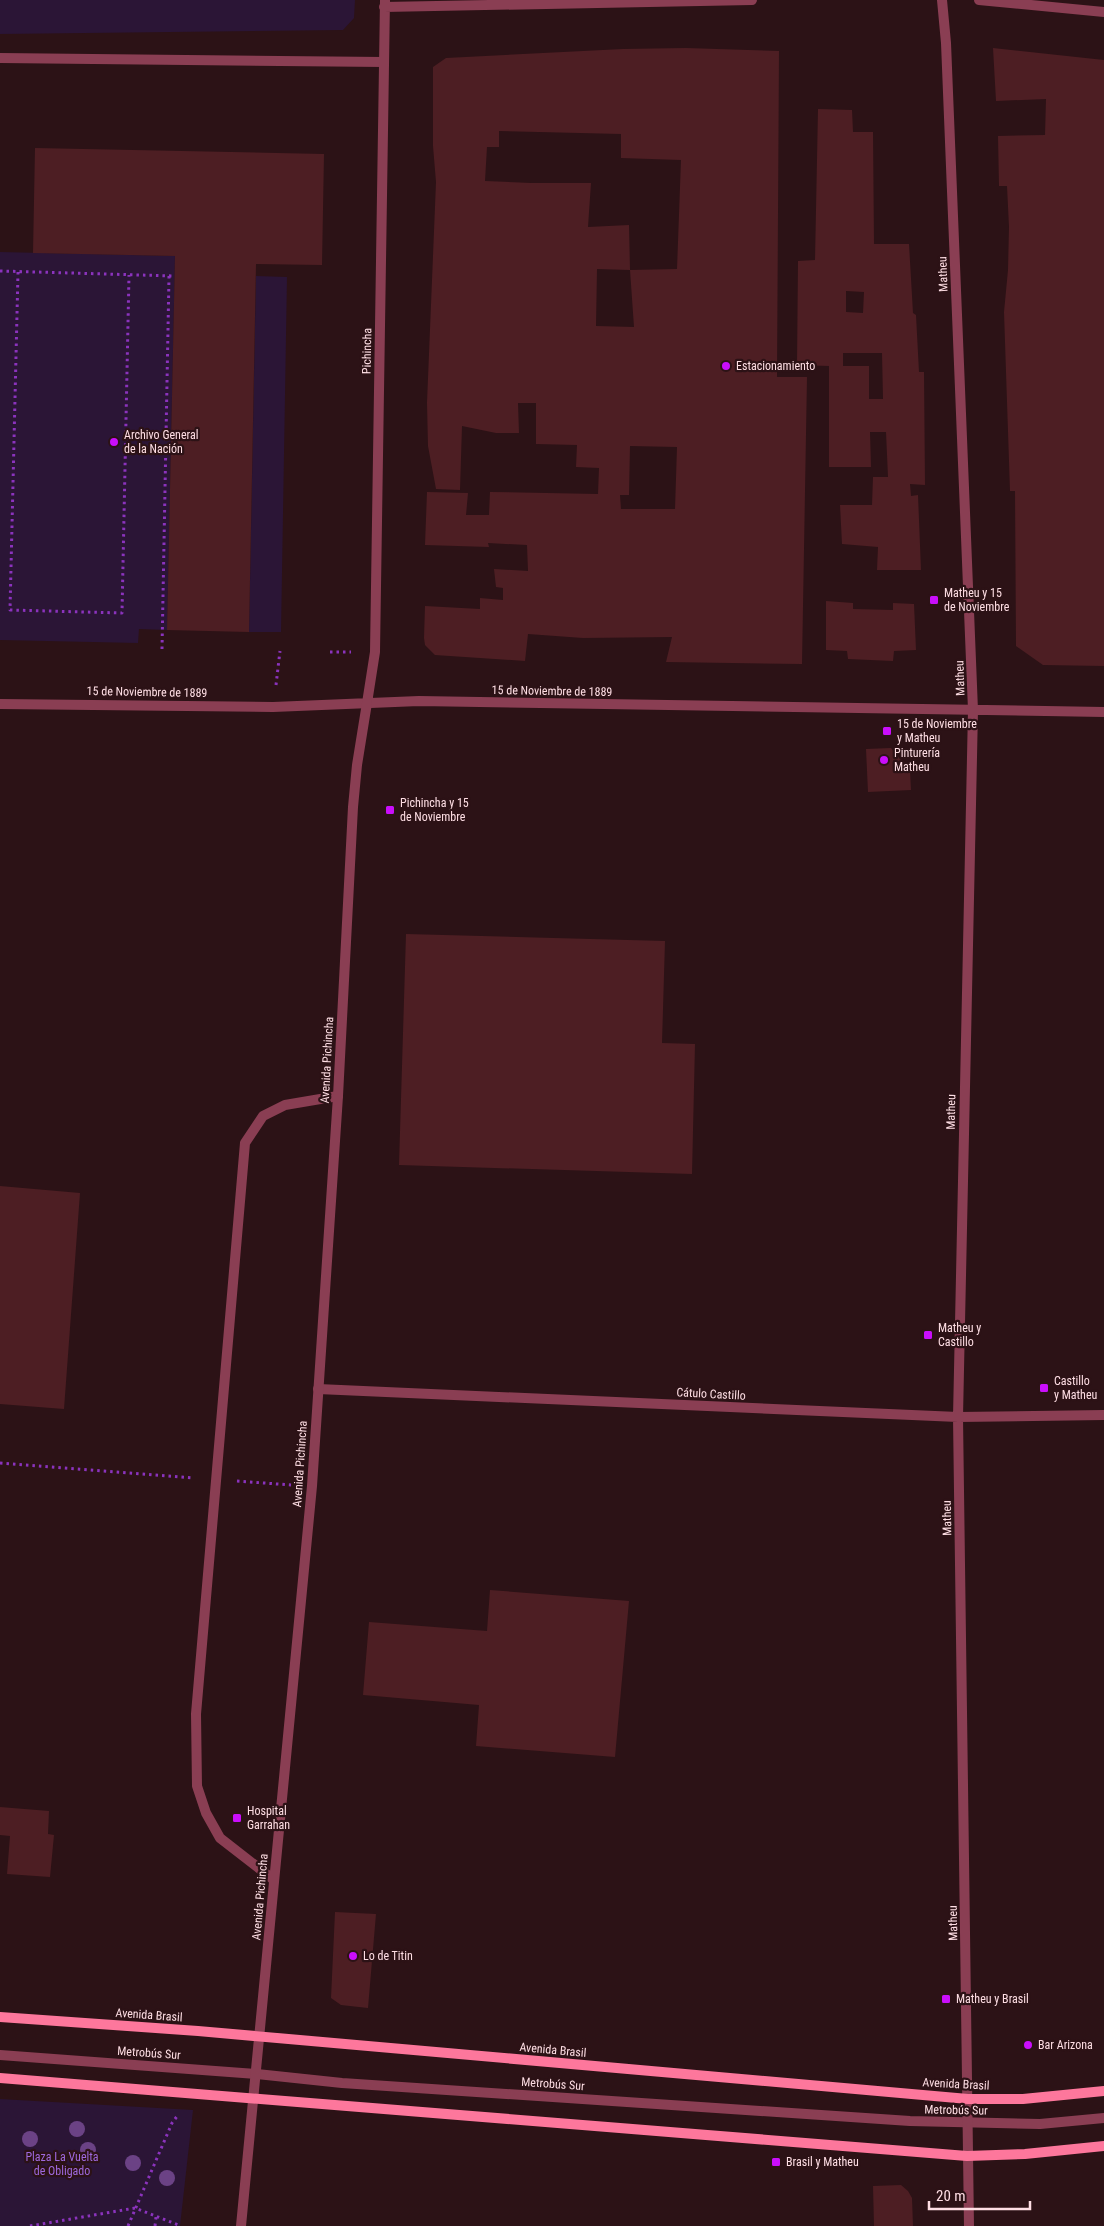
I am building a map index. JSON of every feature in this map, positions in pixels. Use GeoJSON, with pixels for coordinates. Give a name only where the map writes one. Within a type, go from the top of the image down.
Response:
{"type":"FeatureCollection","features":[{"type":"Feature","properties":{"kind":"main road","name":"Avenida Brasil"},"geometry":{"type":"LineString","coordinates":[[0,2017],[259,2036],[968,2099],[1023,2099],[1104,2091]]}},
{"type":"Feature","properties":{"kind":"main road"},"geometry":{"type":"LineString","coordinates":[[0,2078],[255,2097],[967,2156],[1025,2154],[1104,2146]]}},
{"type":"Feature","properties":{"kind":"street"},"geometry":{"type":"LineString","coordinates":[[384,3],[752,0]]}},
{"type":"Feature","properties":{"kind":"street","name":"Matheu"},"geometry":{"type":"LineString","coordinates":[[942,0],[946,53],[973,710],[958,1417],[969,2226]]}},
{"type":"Feature","properties":{"kind":"street"},"geometry":{"type":"LineString","coordinates":[[979,0],[1104,12]]}},
{"type":"Feature","properties":{"kind":"street","name":"Pichincha"},"geometry":{"type":"LineString","coordinates":[[367,702],[375,652],[384,3]]}},
{"type":"Feature","properties":{"kind":"street"},"geometry":{"type":"LineString","coordinates":[[0,58],[384,62]]}},
{"type":"Feature","properties":{"kind":"street","name":"15 de Noviembre de 1889"},"geometry":{"type":"LineString","coordinates":[[0,704],[273,707],[419,701],[1104,712]]}},
{"type":"Feature","properties":{"kind":"street","name":"Avenida Pichincha"},"geometry":{"type":"LineString","coordinates":[[241,2226],[255,2097],[259,2036],[312,1486],[338,1096],[353,807],[357,765],[367,702]]}},
{"type":"Feature","properties":{"kind":"street"},"geometry":{"type":"LineString","coordinates":[[274,1880],[220,1838],[206,1813],[197,1786],[196,1714],[212,1502],[244,1144],[263,1116],[285,1105],[338,1096]]}},
{"type":"Feature","properties":{"kind":"street","name":"Cátulo Castillo"},"geometry":{"type":"LineString","coordinates":[[318,1389],[958,1417],[1104,1414]]}},
{"type":"Feature","properties":{"kind":"street","name":"Metrobús Sur"},"geometry":{"type":"LineString","coordinates":[[0,2055],[352,2083],[910,2121],[1040,2124],[1104,2118]]}},
{"type":"Feature","properties":{"kind":"path"},"geometry":{"type":"LineString","coordinates":[[0,271],[175,276]]}},
{"type":"Feature","properties":{"kind":"path"},"geometry":{"type":"LineString","coordinates":[[18,272],[10,610],[122,613],[129,275]]}},
{"type":"Feature","properties":{"kind":"path"},"geometry":{"type":"LineString","coordinates":[[162,650],[169,276]]}},
{"type":"Feature","properties":{"kind":"path"},"geometry":{"type":"LineString","coordinates":[[273,707],[280,651]]}},
{"type":"Feature","properties":{"kind":"path"},"geometry":{"type":"LineString","coordinates":[[0,1463],[200,1478]]}},
{"type":"Feature","properties":{"kind":"path"},"geometry":{"type":"LineString","coordinates":[[228,1480],[312,1486]]}},
{"type":"Feature","properties":{"kind":"path"},"geometry":{"type":"LineString","coordinates":[[128,2226],[172,2122],[195,2093]]}},
{"type":"Feature","properties":{"kind":"path"},"geometry":{"type":"LineString","coordinates":[[30,2226],[135,2208],[181,2226]]}},
{"type":"Feature","properties":{"kind":"path"},"geometry":{"type":"LineString","coordinates":[[155,2226],[156,2216]]}},
{"type":"Feature","properties":{"kind":"green space"},"geometry":{"type":"Polygon","coordinates":[[[0,0],[355,0],[354,18],[343,30],[0,34],[0,0]]]}},
{"type":"Feature","properties":{"kind":"green space"},"geometry":{"type":"Polygon","coordinates":[[[0,252],[175,256],[167,630],[139,629],[138,643],[0,640],[0,252]]]}},
{"type":"Feature","properties":{"kind":"green space"},"geometry":{"type":"Polygon","coordinates":[[[256,276],[287,277],[281,632],[249,632],[256,276]]]}},
{"type":"Feature","properties":{"kind":"green space","name":"Plaza La Vuelta de Obligado"},"geometry":{"type":"Polygon","coordinates":[[[0,2099],[193,2110],[180,2226],[0,2226],[0,2099]]]}},
{"type":"Feature","properties":{"kind":"building"},"geometry":{"type":"Polygon","coordinates":[[[686,48],[779,51],[777,377],[807,377],[802,664],[666,662],[672,637],[583,638],[528,634],[525,661],[435,655],[425,645],[425,606],[480,609],[480,598],[503,600],[503,588],[496,587],[494,569],[528,571],[527,545],[488,543],[489,547],[425,545],[427,492],[468,493],[466,515],[489,515],[490,492],[598,494],[599,468],[576,467],[577,445],[536,444],[536,403],[518,403],[519,433],[496,433],[462,426],[460,490],[436,489],[428,446],[427,403],[436,182],[433,146],[433,67],[446,58],[623,49],[686,48]],[[499,131],[499,147],[487,147],[485,181],[591,183],[588,227],[629,225],[630,270],[677,269],[681,160],[621,158],[621,134],[499,131]],[[597,269],[596,326],[634,327],[630,270],[597,269]],[[630,446],[629,495],[620,495],[621,509],[675,509],[677,447],[630,446]]]}},
{"type":"Feature","properties":{"kind":"building"},"geometry":{"type":"Polygon","coordinates":[[[993,48],[1104,60],[1104,666],[1043,665],[1016,646],[1015,491],[1010,491],[1004,312],[1008,270],[1009,227],[1007,186],[999,186],[998,136],[1045,135],[1046,99],[996,101],[993,48]]]}},
{"type":"Feature","properties":{"kind":"building"},"geometry":{"type":"Polygon","coordinates":[[[818,109],[852,110],[853,132],[873,132],[874,244],[909,244],[919,372],[924,372],[925,485],[910,484],[911,496],[918,495],[921,570],[877,570],[878,547],[842,544],[840,505],[872,505],[873,477],[888,477],[886,432],[870,432],[871,467],[829,467],[829,366],[797,365],[798,261],[815,260],[818,109]],[[846,291],[846,312],[863,313],[864,292],[846,291]],[[843,353],[843,366],[869,366],[869,399],[883,399],[882,353],[843,353]]]}},
{"type":"Feature","properties":{"kind":"building"},"geometry":{"type":"Polygon","coordinates":[[[35,148],[324,154],[322,265],[256,264],[249,632],[167,630],[175,256],[33,253],[35,148]]]}},
{"type":"Feature","properties":{"kind":"building"},"geometry":{"type":"Polygon","coordinates":[[[826,601],[853,603],[853,609],[893,610],[893,603],[914,604],[916,650],[894,651],[893,661],[848,659],[847,651],[826,650],[826,601]]]}},
{"type":"Feature","properties":{"kind":"building","name":"Pinturería Matheu"},"geometry":{"type":"Polygon","coordinates":[[[891,748],[910,771],[911,790],[868,792],[866,749],[891,748]]]}},
{"type":"Feature","properties":{"kind":"building"},"geometry":{"type":"Polygon","coordinates":[[[406,934],[665,941],[662,1043],[695,1044],[692,1174],[399,1165],[406,934]]]}},
{"type":"Feature","properties":{"kind":"building"},"geometry":{"type":"Polygon","coordinates":[[[0,1186],[80,1193],[64,1409],[0,1404],[0,1186]]]}},
{"type":"Feature","properties":{"kind":"building"},"geometry":{"type":"Polygon","coordinates":[[[490,1590],[629,1601],[615,1757],[476,1746],[479,1705],[363,1695],[369,1622],[487,1631],[490,1590]]]}},
{"type":"Feature","properties":{"kind":"building"},"geometry":{"type":"Polygon","coordinates":[[[0,1807],[49,1811],[48,1834],[54,1835],[50,1877],[7,1874],[10,1836],[0,1835],[0,1807]]]}},
{"type":"Feature","properties":{"kind":"building","name":"Lo de Titin"},"geometry":{"type":"Polygon","coordinates":[[[335,1912],[376,1914],[368,2008],[341,2005],[331,1998],[335,1912]]]}},
{"type":"Feature","properties":{"kind":"building"},"geometry":{"type":"Polygon","coordinates":[[[901,2185],[912,2198],[913,2226],[874,2226],[873,2186],[901,2185]]]}},
{"type":"Feature","properties":{"kind":"place","name":"Estacionamiento"},"geometry":{"type":"Point","coordinates":[726,366]}},
{"type":"Feature","properties":{"kind":"place","name":"Archivo General de la Nación"},"geometry":{"type":"Point","coordinates":[114,442]}},
{"type":"Feature","properties":{"kind":"place","name":"Matheu y 15 de Noviembre"},"geometry":{"type":"Point","coordinates":[934,600]}},
{"type":"Feature","properties":{"kind":"place","name":"15 de Noviembre y Matheu"},"geometry":{"type":"Point","coordinates":[887,731]}},
{"type":"Feature","properties":{"kind":"place","name":"Pinturería Matheu"},"geometry":{"type":"Point","coordinates":[884,760]}},
{"type":"Feature","properties":{"kind":"place","name":"Pichincha y 15 de Noviembre"},"geometry":{"type":"Point","coordinates":[390,810]}},
{"type":"Feature","properties":{"kind":"place","name":"Matheu y Castillo"},"geometry":{"type":"Point","coordinates":[928,1335]}},
{"type":"Feature","properties":{"kind":"place","name":"Castillo y Matheu"},"geometry":{"type":"Point","coordinates":[1044,1388]}},
{"type":"Feature","properties":{"kind":"place","name":"Hospital Garrahan"},"geometry":{"type":"Point","coordinates":[237,1818]}},
{"type":"Feature","properties":{"kind":"place","name":"Lo de Titin"},"geometry":{"type":"Point","coordinates":[353,1956]}},
{"type":"Feature","properties":{"kind":"place","name":"Matheu y Brasil"},"geometry":{"type":"Point","coordinates":[946,1999]}},
{"type":"Feature","properties":{"kind":"place","name":"Bar Arizona"},"geometry":{"type":"Point","coordinates":[1028,2045]}},
{"type":"Feature","properties":{"kind":"place","name":"Brasil y Matheu"},"geometry":{"type":"Point","coordinates":[776,2162]}}]}
